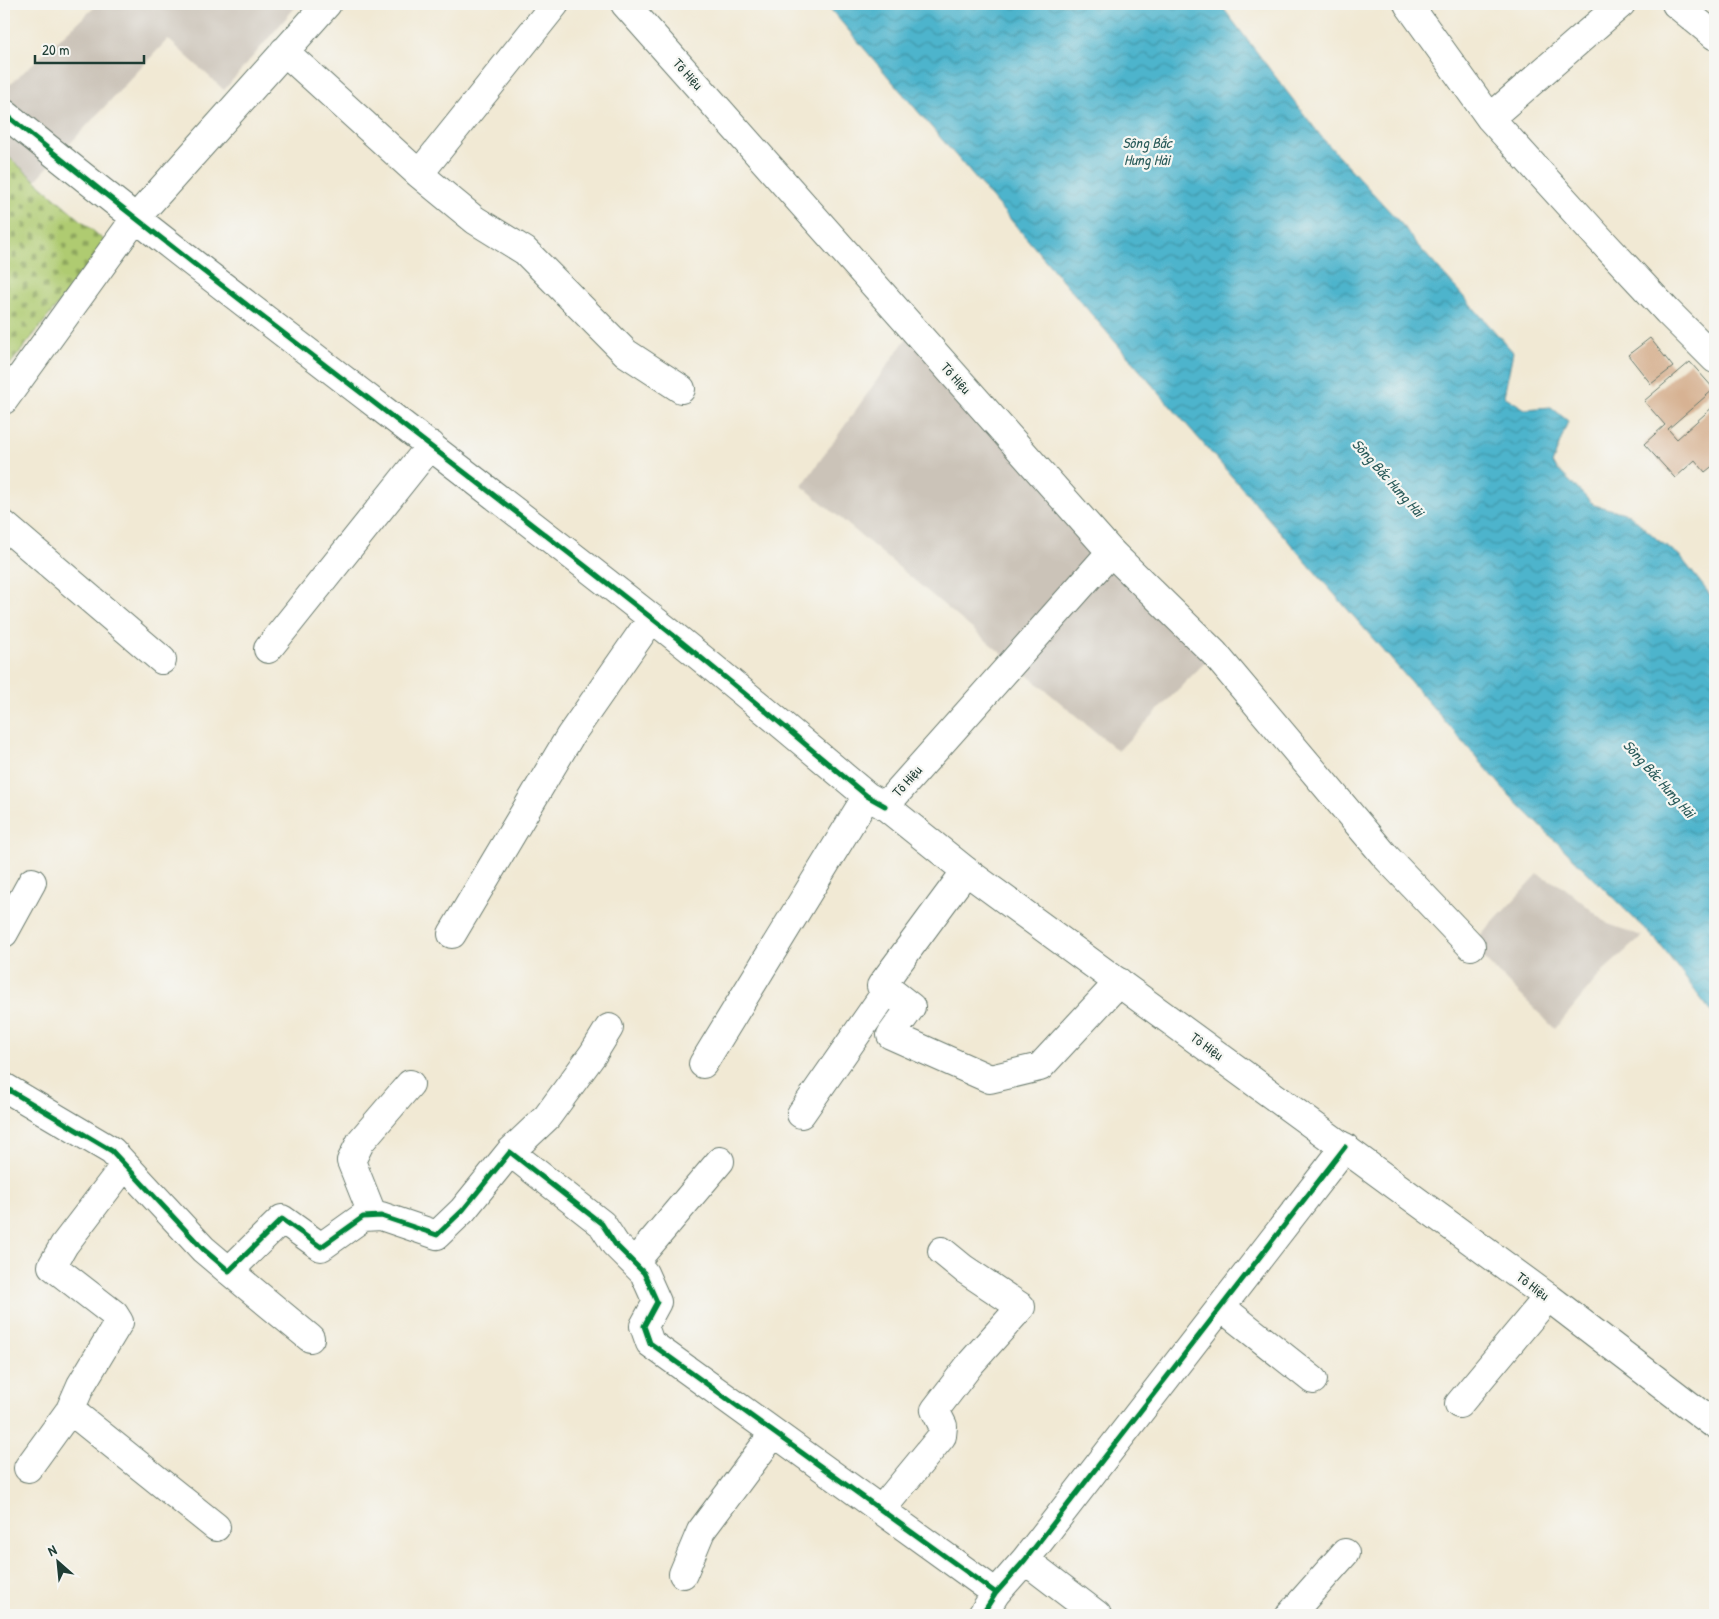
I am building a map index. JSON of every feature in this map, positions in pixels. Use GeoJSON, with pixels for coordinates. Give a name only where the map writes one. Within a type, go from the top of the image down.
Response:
{"type":"FeatureCollection","features":[{"type":"Feature","properties":{"kind":"street"},"geometry":{"type":"LineString","coordinates":[[4,400],[135,219],[327,4]]}},
{"type":"Feature","properties":{"kind":"street"},"geometry":{"type":"LineString","coordinates":[[419,174],[555,4]]}},
{"type":"Feature","properties":{"kind":"street","name":"Tô Hiệu"},"geometry":{"type":"LineString","coordinates":[[625,4],[1111,552],[876,801],[966,871],[1548,1297],[1715,1425]]}},
{"type":"Feature","properties":{"kind":"street"},"geometry":{"type":"LineString","coordinates":[[1408,4],[1490,118],[1668,312],[1715,359]]}},
{"type":"Feature","properties":{"kind":"street"},"geometry":{"type":"LineString","coordinates":[[1490,118],[1622,4]]}},
{"type":"Feature","properties":{"kind":"street"},"geometry":{"type":"LineString","coordinates":[[1676,4],[1715,36]]}},
{"type":"Feature","properties":{"kind":"street"},"geometry":{"type":"LineString","coordinates":[[284,51],[419,174],[476,220],[525,251],[626,353],[682,389]]}},
{"type":"Feature","properties":{"kind":"street"},"geometry":{"type":"LineString","coordinates":[[4,113],[135,219],[431,445],[652,618],[876,801],[703,1064]]}},
{"type":"Feature","properties":{"kind":"street"},"geometry":{"type":"LineString","coordinates":[[268,649],[431,445]]}},
{"type":"Feature","properties":{"kind":"street"},"geometry":{"type":"LineString","coordinates":[[4,524],[162,660]]}},
{"type":"Feature","properties":{"kind":"street"},"geometry":{"type":"LineString","coordinates":[[1111,552],[1214,653],[1386,857],[1471,946]]}},
{"type":"Feature","properties":{"kind":"street"},"geometry":{"type":"LineString","coordinates":[[452,934],[570,736],[652,618]]}},
{"type":"Feature","properties":{"kind":"street"},"geometry":{"type":"LineString","coordinates":[[966,871],[881,986],[888,989],[911,1007],[891,1035],[990,1079],[1040,1067],[1119,982]]}},
{"type":"Feature","properties":{"kind":"street"},"geometry":{"type":"LineString","coordinates":[[4,932],[32,882]]}},
{"type":"Feature","properties":{"kind":"street"},"geometry":{"type":"LineString","coordinates":[[801,1114],[888,989]]}},
{"type":"Feature","properties":{"kind":"street"},"geometry":{"type":"LineString","coordinates":[[229,1271],[282,1219],[321,1247],[363,1217],[381,1216],[437,1235],[462,1210],[510,1152],[546,1117],[593,1054],[609,1028]]}},
{"type":"Feature","properties":{"kind":"street"},"geometry":{"type":"LineString","coordinates":[[373,1216],[351,1161],[361,1141],[410,1084]]}},
{"type":"Feature","properties":{"kind":"street"},"geometry":{"type":"LineString","coordinates":[[4,1087],[112,1151],[203,1249],[310,1338]]}},
{"type":"Feature","properties":{"kind":"street"},"geometry":{"type":"LineString","coordinates":[[510,1152],[602,1224],[616,1244],[644,1273],[657,1302],[644,1326],[650,1343],[881,1510],[989,1604],[1345,1147]]}},
{"type":"Feature","properties":{"kind":"street"},"geometry":{"type":"LineString","coordinates":[[634,1263],[720,1161]]}},
{"type":"Feature","properties":{"kind":"street"},"geometry":{"type":"LineString","coordinates":[[28,1468],[70,1410],[81,1385],[119,1322],[114,1314],[52,1266],[64,1245],[125,1165]]}},
{"type":"Feature","properties":{"kind":"street"},"geometry":{"type":"LineString","coordinates":[[881,1510],[942,1436],[943,1426],[935,1410],[971,1362],[1021,1307],[964,1269],[942,1251]]}},
{"type":"Feature","properties":{"kind":"street"},"geometry":{"type":"LineString","coordinates":[[1459,1404],[1548,1297]]}},
{"type":"Feature","properties":{"kind":"street"},"geometry":{"type":"LineString","coordinates":[[1221,1307],[1313,1380]]}},
{"type":"Feature","properties":{"kind":"street"},"geometry":{"type":"LineString","coordinates":[[70,1410],[216,1527]]}},
{"type":"Feature","properties":{"kind":"street"},"geometry":{"type":"LineString","coordinates":[[683,1574],[701,1531],[774,1433]]}},
{"type":"Feature","properties":{"kind":"street"},"geometry":{"type":"LineString","coordinates":[[1290,1615],[1345,1553]]}},
{"type":"Feature","properties":{"kind":"street"},"geometry":{"type":"LineString","coordinates":[[1025,1560],[1097,1615]]}},
{"type":"Feature","properties":{"kind":"shaded area"},"geometry":{"type":"Polygon","coordinates":[[[98,4],[298,4],[224,90],[168,39],[35,181],[4,153],[4,90],[98,4]]]}},
{"type":"Feature","properties":{"kind":"shaded area"},"geometry":{"type":"Polygon","coordinates":[[[913,329],[1214,653],[1118,751],[802,486],[913,329]]]}},
{"type":"Feature","properties":{"kind":"shaded area"},"geometry":{"type":"Polygon","coordinates":[[[1538,874],[1565,888],[1608,924],[1642,936],[1603,971],[1555,1029],[1471,946],[1538,874]]]}},
{"type":"Feature","properties":{"kind":"green space"},"geometry":{"type":"Polygon","coordinates":[[[4,153],[107,243],[4,372],[4,153]]]}},
{"type":"Feature","properties":{"kind":"water","name":"Sông Bắc Hưng Hải"},"geometry":{"type":"Polygon","coordinates":[[[826,4],[1220,4],[1323,139],[1405,228],[1412,239],[1513,352],[1504,396],[1525,409],[1551,407],[1568,421],[1552,464],[1594,505],[1629,514],[1658,540],[1679,555],[1715,601],[1715,1017],[1658,942],[1511,797],[1153,386],[826,4]]]}},
{"type":"Feature","properties":{"kind":"building"},"geometry":{"type":"Polygon","coordinates":[[[1650,338],[1673,367],[1651,384],[1628,355],[1650,338]]]}},
{"type":"Feature","properties":{"kind":"building"},"geometry":{"type":"Polygon","coordinates":[[[1690,362],[1714,389],[1668,429],[1677,439],[1715,405],[1715,464],[1705,472],[1695,460],[1675,478],[1644,444],[1665,425],[1644,401],[1690,362]]]}},
{"type":"Feature","properties":{"kind":"cycle path"},"geometry":{"type":"LineString","coordinates":[[4,113],[164,240],[649,616],[867,796],[885,806]]}},
{"type":"Feature","properties":{"kind":"cycle path"},"geometry":{"type":"LineString","coordinates":[[4,1087],[112,1151],[203,1249],[229,1271],[282,1219],[321,1247],[363,1217],[381,1216],[437,1235],[463,1210],[510,1152],[602,1224],[615,1244],[644,1273],[657,1302],[644,1326],[650,1343],[996,1593]]}},
{"type":"Feature","properties":{"kind":"cycle path"},"geometry":{"type":"LineString","coordinates":[[982,1615],[996,1593],[1025,1560],[1345,1147]]}}]}
